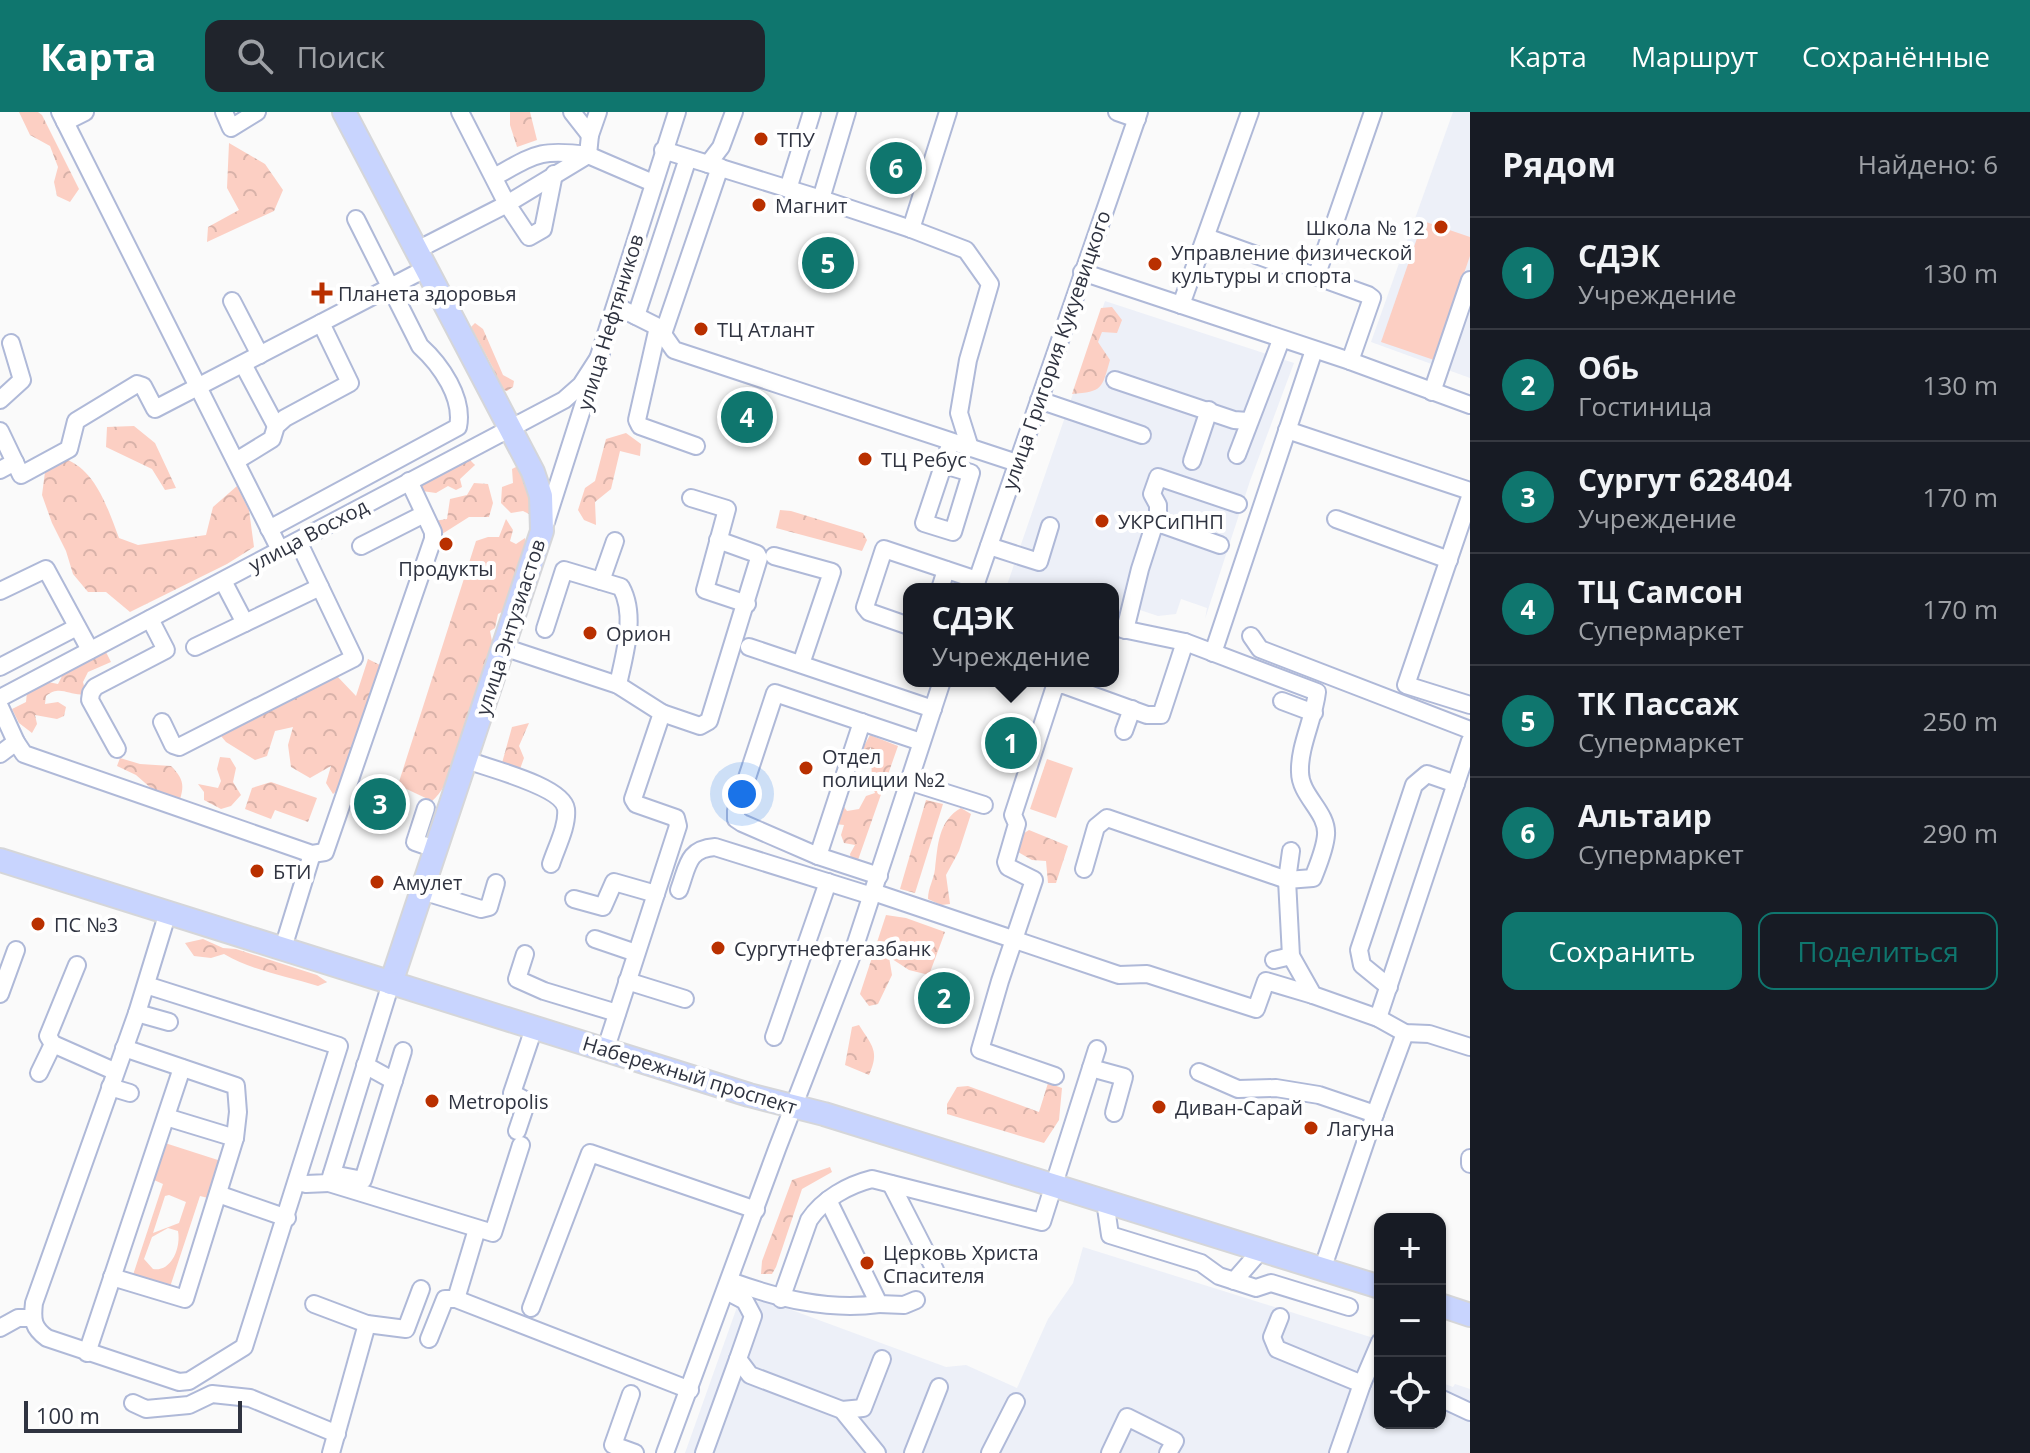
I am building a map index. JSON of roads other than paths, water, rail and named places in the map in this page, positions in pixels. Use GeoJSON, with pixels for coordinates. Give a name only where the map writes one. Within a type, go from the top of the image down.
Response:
{"type":"FeatureCollection","features":[{"type":"Feature","properties":{"kind":"main road","name":"улица Энтузиастов"},"geometry":{"type":"LineString","coordinates":[[344,112],[533,472],[541,496],[542,531],[391,983]]}},
{"type":"Feature","properties":{"kind":"main road","name":"Набережный проспект"},"geometry":{"type":"LineString","coordinates":[[0,860],[605,1051],[1374,1285]]}},
{"type":"Feature","properties":{"kind":"main road"},"geometry":{"type":"LineString","coordinates":[[1446,1307],[1470,1315]]}},
{"type":"Feature","properties":{"kind":"street"},"geometry":{"type":"LineString","coordinates":[[85,112],[62,117],[280,550]]}},
{"type":"Feature","properties":{"kind":"street"},"geometry":{"type":"LineString","coordinates":[[224,112],[231,128],[257,112]]}},
{"type":"Feature","properties":{"kind":"street"},"geometry":{"type":"LineString","coordinates":[[460,112],[507,204],[529,237],[543,229],[554,174]]}},
{"type":"Feature","properties":{"kind":"street"},"geometry":{"type":"LineString","coordinates":[[572,112],[590,135]]}},
{"type":"Feature","properties":{"kind":"street"},"geometry":{"type":"LineString","coordinates":[[588,155],[590,135],[598,112]]}},
{"type":"Feature","properties":{"kind":"street","name":"улица Нефтяников"},"geometry":{"type":"LineString","coordinates":[[542,531],[677,112]]}},
{"type":"Feature","properties":{"kind":"street"},"geometry":{"type":"LineString","coordinates":[[696,446],[640,426],[637,420],[660,330],[734,112]]}},
{"type":"Feature","properties":{"kind":"street"},"geometry":{"type":"LineString","coordinates":[[788,189],[812,112]]}},
{"type":"Feature","properties":{"kind":"street"},"geometry":{"type":"LineString","coordinates":[[821,199],[847,112]]}},
{"type":"Feature","properties":{"kind":"street"},"geometry":{"type":"LineString","coordinates":[[911,229],[948,112]]}},
{"type":"Feature","properties":{"kind":"street"},"geometry":{"type":"LineString","coordinates":[[1117,112],[1138,116]]}},
{"type":"Feature","properties":{"kind":"street"},"geometry":{"type":"LineString","coordinates":[[1181,305],[1250,112]]}},
{"type":"Feature","properties":{"kind":"street"},"geometry":{"type":"LineString","coordinates":[[1316,277],[1373,112]]}},
{"type":"Feature","properties":{"kind":"street","name":"улица Григория Кукуевицкого"},"geometry":{"type":"LineString","coordinates":[[977,583],[1138,116]]}},
{"type":"Feature","properties":{"kind":"street"},"geometry":{"type":"LineString","coordinates":[[663,150],[821,199],[966,250],[990,284],[968,360],[959,413],[970,448]]}},
{"type":"Feature","properties":{"kind":"street"},"geometry":{"type":"LineString","coordinates":[[494,177],[534,155],[555,151],[588,155],[653,183]]}},
{"type":"Feature","properties":{"kind":"street"},"geometry":{"type":"LineString","coordinates":[[0,431],[8,466],[21,475],[69,449],[76,421],[137,384],[141,383],[155,409],[392,286],[421,260],[588,155]]}},
{"type":"Feature","properties":{"kind":"street"},"geometry":{"type":"LineString","coordinates":[[636,316],[688,158]]}},
{"type":"Feature","properties":{"kind":"street"},"geometry":{"type":"LineString","coordinates":[[269,529],[458,427],[460,416],[457,401],[436,360],[420,346],[356,219]]}},
{"type":"Feature","properties":{"kind":"street"},"geometry":{"type":"LineString","coordinates":[[1206,237],[1372,298],[1350,361]]}},
{"type":"Feature","properties":{"kind":"street"},"geometry":{"type":"LineString","coordinates":[[1082,272],[1350,361],[1470,405]]}},
{"type":"Feature","properties":{"kind":"street"},"geometry":{"type":"LineString","coordinates":[[1432,392],[1470,280]]}},
{"type":"Feature","properties":{"kind":"street"},"geometry":{"type":"LineString","coordinates":[[232,301],[260,355]]}},
{"type":"Feature","properties":{"kind":"street"},"geometry":{"type":"LineString","coordinates":[[616,306],[660,330],[674,350],[1017,463]]}},
{"type":"Feature","properties":{"kind":"street"},"geometry":{"type":"LineString","coordinates":[[236,461],[272,439],[276,426],[350,383],[321,323]]}},
{"type":"Feature","properties":{"kind":"street"},"geometry":{"type":"LineString","coordinates":[[1237,455],[1281,340]]}},
{"type":"Feature","properties":{"kind":"street"},"geometry":{"type":"LineString","coordinates":[[0,400],[22,380],[11,343]]}},
{"type":"Feature","properties":{"kind":"street"},"geometry":{"type":"LineString","coordinates":[[1213,653],[1314,350]]}},
{"type":"Feature","properties":{"kind":"street","name":"улица Восход"},"geometry":{"type":"LineString","coordinates":[[0,698],[564,400],[581,385],[601,354]]}},
{"type":"Feature","properties":{"kind":"street"},"geometry":{"type":"LineString","coordinates":[[243,364],[276,426]]}},
{"type":"Feature","properties":{"kind":"street"},"geometry":{"type":"LineString","coordinates":[[1115,380],[1234,420],[1248,421]]}},
{"type":"Feature","properties":{"kind":"street"},"geometry":{"type":"LineString","coordinates":[[1039,400],[1142,435]]}},
{"type":"Feature","properties":{"kind":"street"},"geometry":{"type":"LineString","coordinates":[[1192,461],[1209,410]]}},
{"type":"Feature","properties":{"kind":"street"},"geometry":{"type":"LineString","coordinates":[[1287,430],[1470,494],[1406,685],[1470,705]]}},
{"type":"Feature","properties":{"kind":"street"},"geometry":{"type":"LineString","coordinates":[[944,465],[951,442]]}},
{"type":"Feature","properties":{"kind":"street"},"geometry":{"type":"LineString","coordinates":[[1084,869],[1096,827],[1107,818],[1287,880],[1313,878],[1327,834],[1322,818],[1308,798],[1299,777],[1300,760],[1317,692],[1185,642],[1119,628],[1155,522],[1158,505],[1152,494],[1158,477],[1238,504]]}},
{"type":"Feature","properties":{"kind":"street"},"geometry":{"type":"LineString","coordinates":[[0,707],[24,754],[312,854],[325,852],[433,539],[433,532],[409,481]]}},
{"type":"Feature","properties":{"kind":"street"},"geometry":{"type":"LineString","coordinates":[[691,498],[727,509],[705,590],[747,604]]}},
{"type":"Feature","properties":{"kind":"street"},"geometry":{"type":"LineString","coordinates":[[361,546],[424,514]]}},
{"type":"Feature","properties":{"kind":"street"},"geometry":{"type":"LineString","coordinates":[[1336,519],[1449,560]]}},
{"type":"Feature","properties":{"kind":"street"},"geometry":{"type":"LineString","coordinates":[[1155,522],[1220,545]]}},
{"type":"Feature","properties":{"kind":"street"},"geometry":{"type":"LineString","coordinates":[[989,546],[1039,562],[1050,526]]}},
{"type":"Feature","properties":{"kind":"street"},"geometry":{"type":"LineString","coordinates":[[503,647],[618,685],[662,713],[700,726],[709,721],[759,558],[757,554],[718,540]]}},
{"type":"Feature","properties":{"kind":"street"},"geometry":{"type":"LineString","coordinates":[[162,722],[173,745],[179,747],[354,658],[298,541]]}},
{"type":"Feature","properties":{"kind":"street"},"geometry":{"type":"LineString","coordinates":[[601,581],[615,541]]}},
{"type":"Feature","properties":{"kind":"street"},"geometry":{"type":"LineString","coordinates":[[903,624],[869,612],[865,607],[884,549],[946,570],[972,583]]}},
{"type":"Feature","properties":{"kind":"street"},"geometry":{"type":"LineString","coordinates":[[774,556],[832,572],[801,664]]}},
{"type":"Feature","properties":{"kind":"street"},"geometry":{"type":"LineString","coordinates":[[0,591],[46,569],[90,650]]}},
{"type":"Feature","properties":{"kind":"street"},"geometry":{"type":"LineString","coordinates":[[545,629],[564,570],[621,587],[627,598],[628,637],[618,685]]}},
{"type":"Feature","properties":{"kind":"street"},"geometry":{"type":"LineString","coordinates":[[942,583],[946,570]]}},
{"type":"Feature","properties":{"kind":"street"},"geometry":{"type":"LineString","coordinates":[[223,581],[245,623]]}},
{"type":"Feature","properties":{"kind":"street"},"geometry":{"type":"LineString","coordinates":[[195,647],[320,587]]}},
{"type":"Feature","properties":{"kind":"street"},"geometry":{"type":"LineString","coordinates":[[117,749],[90,700],[91,693],[95,687],[166,650],[150,619]]}},
{"type":"Feature","properties":{"kind":"street"},"geometry":{"type":"LineString","coordinates":[[0,667],[77,627]]}},
{"type":"Feature","properties":{"kind":"street"},"geometry":{"type":"LineString","coordinates":[[1251,636],[1260,649],[1470,730]]}},
{"type":"Feature","properties":{"kind":"street"},"geometry":{"type":"LineString","coordinates":[[1070,687],[1147,715],[1161,715],[1185,642]]}},
{"type":"Feature","properties":{"kind":"street"},"geometry":{"type":"LineString","coordinates":[[749,647],[933,709]]}},
{"type":"Feature","properties":{"kind":"street"},"geometry":{"type":"LineString","coordinates":[[665,1453],[838,995],[940,687]]}},
{"type":"Feature","properties":{"kind":"street"},"geometry":{"type":"LineString","coordinates":[[1055,1076],[980,1050],[1034,880],[1008,867],[1006,862],[1017,824],[1013,815],[1056,687]]}},
{"type":"Feature","properties":{"kind":"street"},"geometry":{"type":"LineString","coordinates":[[921,742],[775,693],[736,819],[818,856],[875,888],[1119,975],[1147,974],[1256,1009],[1266,981],[1378,1018],[1405,1033],[1429,1034],[1470,1047]]}},
{"type":"Feature","properties":{"kind":"street"},"geometry":{"type":"LineString","coordinates":[[1282,701],[1314,713]]}},
{"type":"Feature","properties":{"kind":"street"},"geometry":{"type":"LineString","coordinates":[[1124,731],[1132,709]]}},
{"type":"Feature","properties":{"kind":"street"},"geometry":{"type":"LineString","coordinates":[[605,1051],[678,826],[676,818],[636,804],[633,794],[662,713]]}},
{"type":"Feature","properties":{"kind":"street"},"geometry":{"type":"LineString","coordinates":[[818,856],[862,722]]}},
{"type":"Feature","properties":{"kind":"street"},"geometry":{"type":"LineString","coordinates":[[1378,1018],[1470,741]]}},
{"type":"Feature","properties":{"kind":"street"},"geometry":{"type":"LineString","coordinates":[[0,754],[16,742]]}},
{"type":"Feature","properties":{"kind":"street"},"geometry":{"type":"LineString","coordinates":[[467,760],[528,781],[561,797],[566,807],[565,818],[551,864]]}},
{"type":"Feature","properties":{"kind":"street"},"geometry":{"type":"LineString","coordinates":[[1389,987],[1362,965],[1359,950],[1414,785],[1427,774],[1456,784]]}},
{"type":"Feature","properties":{"kind":"street"},"geometry":{"type":"LineString","coordinates":[[908,781],[1013,815]]}},
{"type":"Feature","properties":{"kind":"street"},"geometry":{"type":"LineString","coordinates":[[426,808],[415,842],[435,849]]}},
{"type":"Feature","properties":{"kind":"street"},"geometry":{"type":"LineString","coordinates":[[679,890],[691,856],[700,848],[715,847],[828,882],[875,888]]}},
{"type":"Feature","properties":{"kind":"street"},"geometry":{"type":"LineString","coordinates":[[1291,851],[1287,880],[1291,956],[1313,995]]}},
{"type":"Feature","properties":{"kind":"street"},"geometry":{"type":"LineString","coordinates":[[283,948],[312,854]]}},
{"type":"Feature","properties":{"kind":"street"},"geometry":{"type":"LineString","coordinates":[[574,899],[603,907],[614,882],[656,894]]}},
{"type":"Feature","properties":{"kind":"street"},"geometry":{"type":"LineString","coordinates":[[774,1037],[828,882]]}},
{"type":"Feature","properties":{"kind":"street"},"geometry":{"type":"LineString","coordinates":[[422,891],[481,909],[489,907],[496,883]]}},
{"type":"Feature","properties":{"kind":"street"},"geometry":{"type":"LineString","coordinates":[[34,1324],[34,1303],[137,1013],[168,912]]}},
{"type":"Feature","properties":{"kind":"street"},"geometry":{"type":"LineString","coordinates":[[595,939],[636,953]]}},
{"type":"Feature","properties":{"kind":"street"},"geometry":{"type":"LineString","coordinates":[[0,994],[16,950]]}},
{"type":"Feature","properties":{"kind":"street"},"geometry":{"type":"LineString","coordinates":[[525,954],[517,979],[544,991],[617,1013]]}},
{"type":"Feature","properties":{"kind":"street"},"geometry":{"type":"LineString","coordinates":[[1274,960],[1291,956]]}},
{"type":"Feature","properties":{"kind":"street"},"geometry":{"type":"LineString","coordinates":[[77,965],[48,1036],[53,1044],[130,1093]]}},
{"type":"Feature","properties":{"kind":"street"},"geometry":{"type":"LineString","coordinates":[[627,981],[685,999]]}},
{"type":"Feature","properties":{"kind":"street"},"geometry":{"type":"LineString","coordinates":[[331,1179],[391,983]]}},
{"type":"Feature","properties":{"kind":"street"},"geometry":{"type":"LineString","coordinates":[[0,1328],[18,1318],[34,1324],[47,1338],[179,1382],[189,1381],[244,1347],[339,1046],[146,985]]}},
{"type":"Feature","properties":{"kind":"street"},"geometry":{"type":"LineString","coordinates":[[137,1013],[169,1022]]}},
{"type":"Feature","properties":{"kind":"street"},"geometry":{"type":"LineString","coordinates":[[331,1179],[493,1233],[527,1101],[512,1093],[534,1028]]}},
{"type":"Feature","properties":{"kind":"street"},"geometry":{"type":"LineString","coordinates":[[1322,1270],[1405,1033]]}},
{"type":"Feature","properties":{"kind":"street"},"geometry":{"type":"LineString","coordinates":[[39,1073],[53,1044]]}},
{"type":"Feature","properties":{"kind":"street"},"geometry":{"type":"LineString","coordinates":[[112,1277],[185,1299],[235,1138],[238,1112],[236,1086],[124,1048]]}},
{"type":"Feature","properties":{"kind":"street"},"geometry":{"type":"LineString","coordinates":[[781,1299],[809,1220],[828,1200],[864,1181],[872,1179],[1042,1222],[1097,1049]]}},
{"type":"Feature","properties":{"kind":"street"},"geometry":{"type":"LineString","coordinates":[[298,1182],[363,1180],[403,1051]]}},
{"type":"Feature","properties":{"kind":"street"},"geometry":{"type":"LineString","coordinates":[[365,1065],[394,1081]]}},
{"type":"Feature","properties":{"kind":"street"},"geometry":{"type":"LineString","coordinates":[[87,1353],[182,1068]]}},
{"type":"Feature","properties":{"kind":"street"},"geometry":{"type":"LineString","coordinates":[[1091,1068],[1124,1077],[1114,1113]]}},
{"type":"Feature","properties":{"kind":"street"},"geometry":{"type":"LineString","coordinates":[[1199,1072],[1238,1089],[1276,1088],[1319,1095],[1375,1114]]}},
{"type":"Feature","properties":{"kind":"street"},"geometry":{"type":"LineString","coordinates":[[166,1117],[235,1138]]}},
{"type":"Feature","properties":{"kind":"street"},"geometry":{"type":"LineString","coordinates":[[531,1308],[590,1153],[756,1210]]}},
{"type":"Feature","properties":{"kind":"street"},"geometry":{"type":"LineString","coordinates":[[1470,1158],[1470,1164]]}},
{"type":"Feature","properties":{"kind":"street"},"geometry":{"type":"LineString","coordinates":[[891,1184],[935,1270]]}},
{"type":"Feature","properties":{"kind":"street"},"geometry":{"type":"LineString","coordinates":[[218,1194],[287,1218]]}},
{"type":"Feature","properties":{"kind":"street"},"geometry":{"type":"LineString","coordinates":[[828,1200],[879,1304]]}},
{"type":"Feature","properties":{"kind":"street"},"geometry":{"type":"LineString","coordinates":[[1105,1201],[1110,1235],[1201,1263],[1219,1276],[1256,1288],[1271,1283],[1349,1307]]}},
{"type":"Feature","properties":{"kind":"street"},"geometry":{"type":"LineString","coordinates":[[456,1299],[477,1229]]}},
{"type":"Feature","properties":{"kind":"street"},"geometry":{"type":"LineString","coordinates":[[1234,1281],[1261,1250]]}},
{"type":"Feature","properties":{"kind":"street"},"geometry":{"type":"LineString","coordinates":[[728,1286],[781,1299],[861,1306],[904,1305],[916,1300]]}},
{"type":"Feature","properties":{"kind":"street"},"geometry":{"type":"LineString","coordinates":[[704,1453],[753,1316],[745,1301],[728,1286]]}},
{"type":"Feature","properties":{"kind":"street"},"geometry":{"type":"LineString","coordinates":[[314,1304],[367,1324],[406,1329],[421,1289]]}},
{"type":"Feature","properties":{"kind":"street"},"geometry":{"type":"LineString","coordinates":[[429,1339],[445,1299],[456,1299],[690,1390]]}},
{"type":"Feature","properties":{"kind":"street"},"geometry":{"type":"LineString","coordinates":[[1280,1317],[1272,1337],[1277,1349],[1362,1384]]}},
{"type":"Feature","properties":{"kind":"street"},"geometry":{"type":"LineString","coordinates":[[331,1453],[367,1324]]}},
{"type":"Feature","properties":{"kind":"street"},"geometry":{"type":"LineString","coordinates":[[738,1359],[750,1375],[842,1410],[863,1408],[882,1359]]}},
{"type":"Feature","properties":{"kind":"street"},"geometry":{"type":"LineString","coordinates":[[1338,1453],[1362,1384],[1374,1369]]}},
{"type":"Feature","properties":{"kind":"street"},"geometry":{"type":"LineString","coordinates":[[913,1453],[939,1387]]}},
{"type":"Feature","properties":{"kind":"street"},"geometry":{"type":"LineString","coordinates":[[133,1403],[146,1409],[189,1405],[212,1394],[250,1398],[337,1434]]}},
{"type":"Feature","properties":{"kind":"street"},"geometry":{"type":"LineString","coordinates":[[631,1394],[613,1445],[635,1453]]}},
{"type":"Feature","properties":{"kind":"street"},"geometry":{"type":"LineString","coordinates":[[1446,1401],[1470,1412]]}},
{"type":"Feature","properties":{"kind":"street"},"geometry":{"type":"LineString","coordinates":[[990,1453],[1016,1402]]}},
{"type":"Feature","properties":{"kind":"street"},"geometry":{"type":"LineString","coordinates":[[842,1410],[877,1453]]}},
{"type":"Feature","properties":{"kind":"street"},"geometry":{"type":"LineString","coordinates":[[1110,1453],[1127,1417],[1175,1441],[1168,1453]]}},
{"type":"Feature","properties":{"kind":"place","name":"ТПУ"},"geometry":{"type":"Point","coordinates":[761,139]}},
{"type":"Feature","properties":{"kind":"place","name":"Альтаир"},"geometry":{"type":"Point","coordinates":[896,168]}},
{"type":"Feature","properties":{"kind":"place","name":"Магнит"},"geometry":{"type":"Point","coordinates":[759,205]}},
{"type":"Feature","properties":{"kind":"place","name":"Школа № 12"},"geometry":{"type":"Point","coordinates":[1441,227]}},
{"type":"Feature","properties":{"kind":"place","name":"ТК Пассаж"},"geometry":{"type":"Point","coordinates":[828,263]}},
{"type":"Feature","properties":{"kind":"place","name":"Управление физической культуры и спорта"},"geometry":{"type":"Point","coordinates":[1155,264]}},
{"type":"Feature","properties":{"kind":"place","name":"Планета здоровья"},"geometry":{"type":"Point","coordinates":[322,293]}},
{"type":"Feature","properties":{"kind":"place","name":"ТЦ Атлант"},"geometry":{"type":"Point","coordinates":[701,329]}},
{"type":"Feature","properties":{"kind":"place","name":"ТЦ Самсон"},"geometry":{"type":"Point","coordinates":[747,417]}},
{"type":"Feature","properties":{"kind":"place","name":"ТЦ Ребус"},"geometry":{"type":"Point","coordinates":[865,459]}},
{"type":"Feature","properties":{"kind":"place","name":"УКРСиПНП"},"geometry":{"type":"Point","coordinates":[1102,521]}},
{"type":"Feature","properties":{"kind":"place","name":"Продукты"},"geometry":{"type":"Point","coordinates":[446,544]}},
{"type":"Feature","properties":{"kind":"place","name":"Орион"},"geometry":{"type":"Point","coordinates":[590,633]}},
{"type":"Feature","properties":{"kind":"place","name":"СДЭК"},"geometry":{"type":"Point","coordinates":[1011,743]}},
{"type":"Feature","properties":{"kind":"place","name":"Отдел полиции №2"},"geometry":{"type":"Point","coordinates":[806,768]}},
{"type":"Feature","properties":{"kind":"place","name":"Сургут 628404"},"geometry":{"type":"Point","coordinates":[380,804]}},
{"type":"Feature","properties":{"kind":"place","name":"БТИ"},"geometry":{"type":"Point","coordinates":[257,871]}},
{"type":"Feature","properties":{"kind":"place","name":"Амулет"},"geometry":{"type":"Point","coordinates":[377,882]}},
{"type":"Feature","properties":{"kind":"place","name":"ПС №3"},"geometry":{"type":"Point","coordinates":[38,924]}},
{"type":"Feature","properties":{"kind":"place","name":"Сургутнефтегазбанк"},"geometry":{"type":"Point","coordinates":[718,948]}},
{"type":"Feature","properties":{"kind":"place","name":"Обь"},"geometry":{"type":"Point","coordinates":[944,998]}},
{"type":"Feature","properties":{"kind":"place","name":"Metropolis"},"geometry":{"type":"Point","coordinates":[432,1101]}},
{"type":"Feature","properties":{"kind":"place","name":"Диван-Сарай"},"geometry":{"type":"Point","coordinates":[1159,1107]}},
{"type":"Feature","properties":{"kind":"place","name":"Лагуна"},"geometry":{"type":"Point","coordinates":[1311,1128]}},
{"type":"Feature","properties":{"kind":"place","name":"Церковь Христа Спасителя"},"geometry":{"type":"Point","coordinates":[867,1263]}}]}
